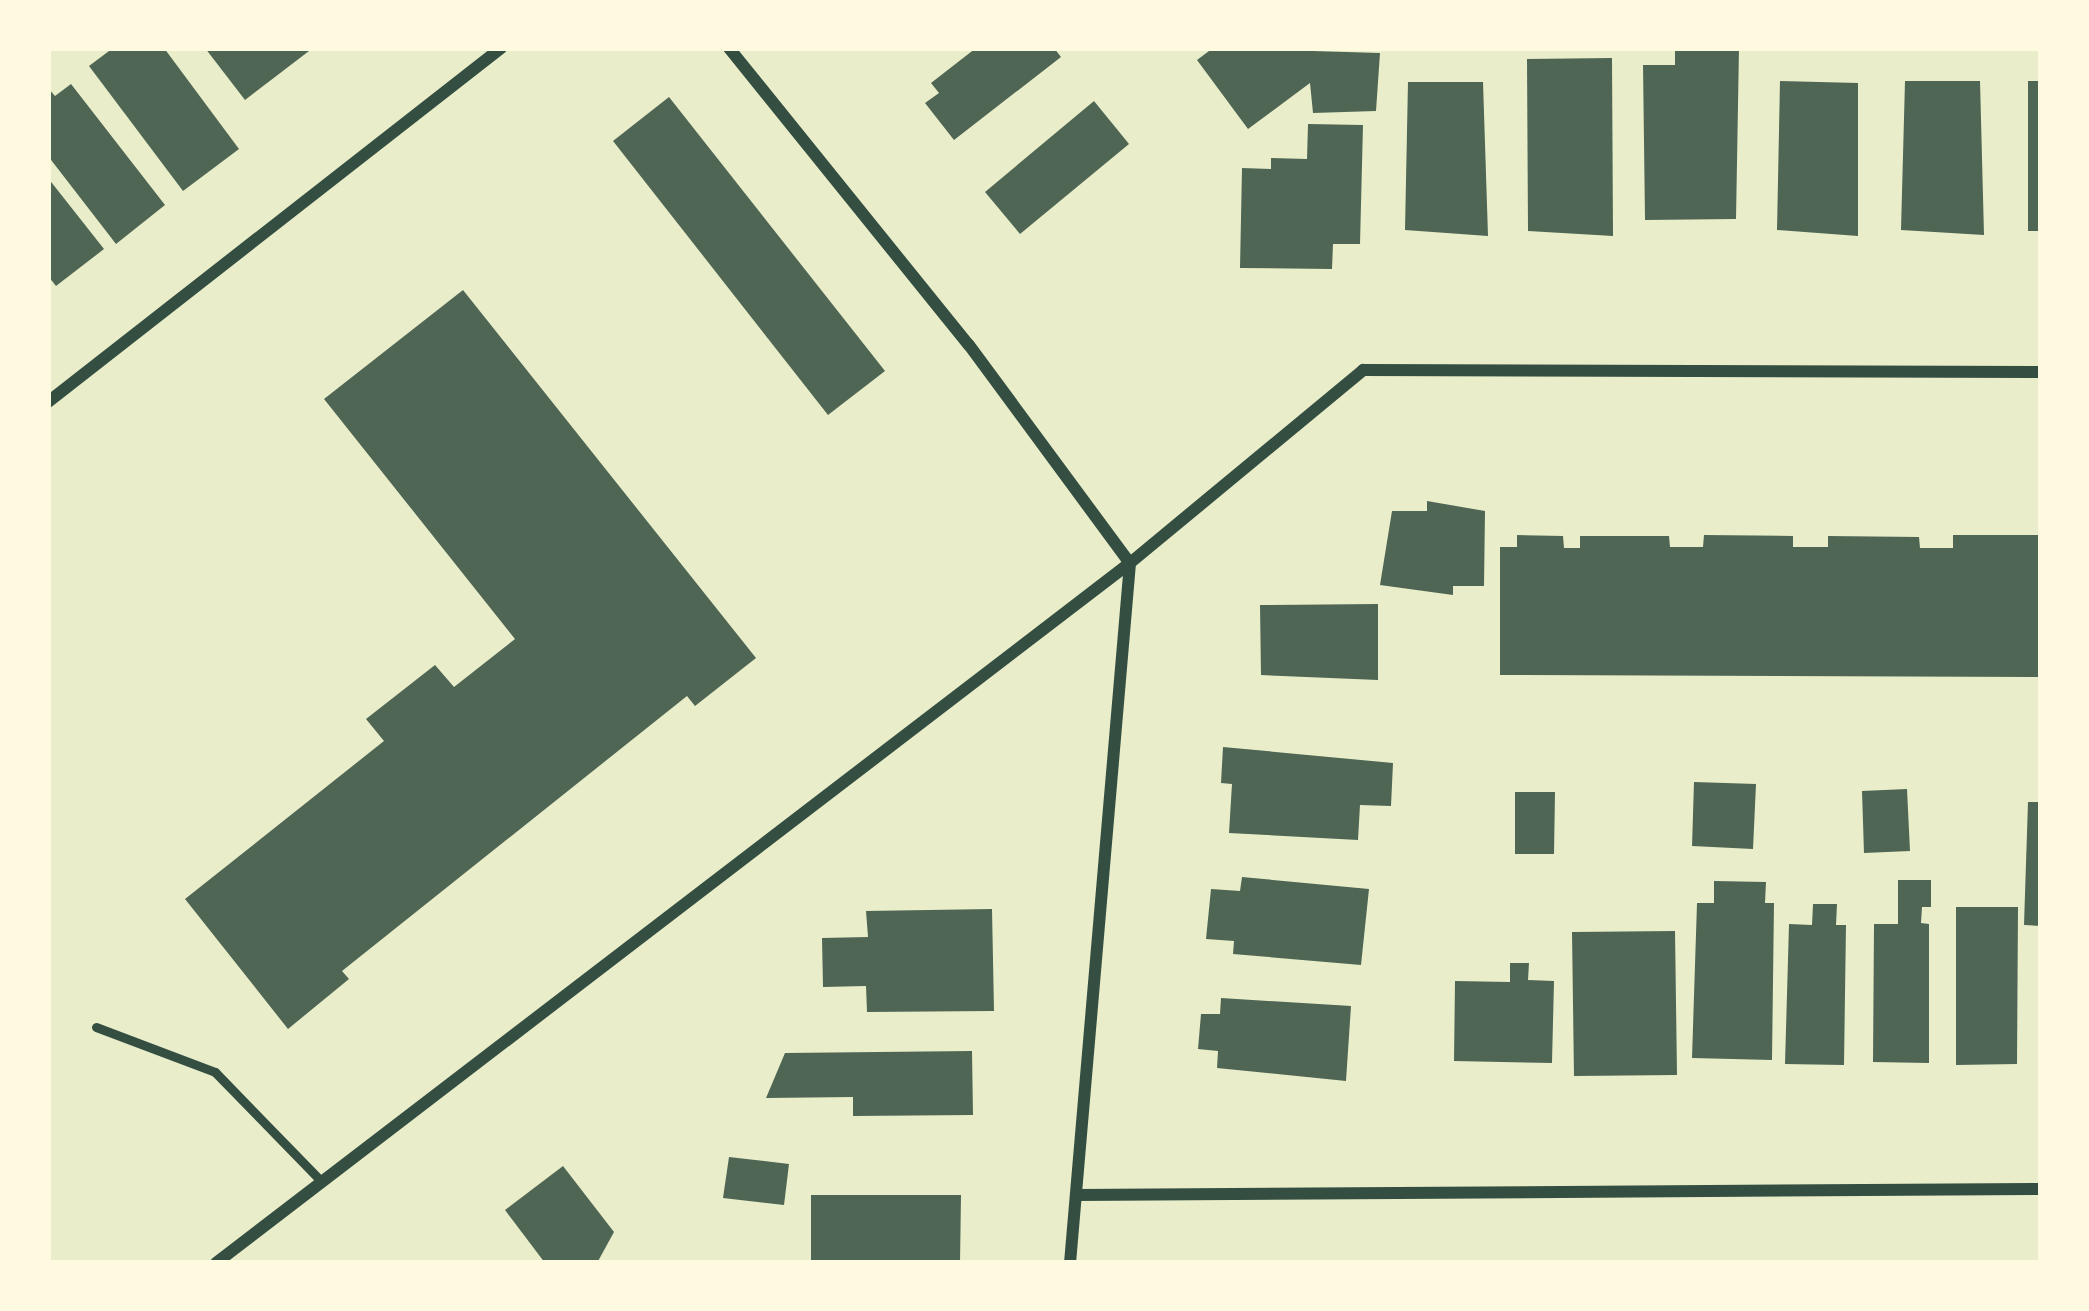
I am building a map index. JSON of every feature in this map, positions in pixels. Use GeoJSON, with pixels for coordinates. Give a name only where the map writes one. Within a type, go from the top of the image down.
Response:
{"type":"FeatureCollection","features":[{"type":"Feature","properties":{"kind":"street"},"geometry":{"type":"LineString","coordinates":[[48,402],[501,48]]}},
{"type":"Feature","properties":{"kind":"street"},"geometry":{"type":"LineString","coordinates":[[729,48],[969,345],[1130,562],[1070,1263]]}},
{"type":"Feature","properties":{"kind":"street"},"geometry":{"type":"LineString","coordinates":[[216,1263],[1130,562],[1363,370],[2041,372]]}},
{"type":"Feature","properties":{"kind":"street"},"geometry":{"type":"LineString","coordinates":[[1076,1195],[2041,1189]]}},
{"type":"Feature","properties":{"kind":"lane"},"geometry":{"type":"LineString","coordinates":[[96,1027],[215,1072],[322,1182]]}},
{"type":"Feature","properties":{"kind":"building"},"geometry":{"type":"Polygon","coordinates":[[[113,48],[164,48],[239,149],[183,191],[89,66],[113,48]]]}},
{"type":"Feature","properties":{"kind":"building"},"geometry":{"type":"Polygon","coordinates":[[[205,48],[313,48],[245,100],[205,48]]]}},
{"type":"Feature","properties":{"kind":"building"},"geometry":{"type":"Polygon","coordinates":[[[976,48],[1054,48],[1061,57],[954,140],[925,103],[939,93],[931,83],[976,48]]]}},
{"type":"Feature","properties":{"kind":"building"},"geometry":{"type":"Polygon","coordinates":[[[1213,48],[1380,53],[1376,111],[1313,113],[1310,83],[1248,129],[1197,60],[1213,48]]]}},
{"type":"Feature","properties":{"kind":"building"},"geometry":{"type":"Polygon","coordinates":[[[1675,48],[1739,48],[1736,219],[1645,220],[1643,65],[1675,65],[1675,48]]]}},
{"type":"Feature","properties":{"kind":"building"},"geometry":{"type":"Polygon","coordinates":[[[1612,58],[1613,236],[1528,231],[1527,59],[1612,58]]]}},
{"type":"Feature","properties":{"kind":"building"},"geometry":{"type":"Polygon","coordinates":[[[1780,81],[1858,83],[1858,236],[1777,230],[1780,81]]]}},
{"type":"Feature","properties":{"kind":"building"},"geometry":{"type":"Polygon","coordinates":[[[1905,81],[1980,81],[1984,235],[1901,230],[1905,81]]]}},
{"type":"Feature","properties":{"kind":"building"},"geometry":{"type":"Polygon","coordinates":[[[2028,81],[2041,81],[2041,231],[2028,231],[2028,81]]]}},
{"type":"Feature","properties":{"kind":"building"},"geometry":{"type":"Polygon","coordinates":[[[1408,82],[1483,82],[1488,236],[1405,230],[1408,82]]]}},
{"type":"Feature","properties":{"kind":"building"},"geometry":{"type":"Polygon","coordinates":[[[71,84],[165,205],[116,244],[48,156],[48,88],[55,96],[71,84]]]}},
{"type":"Feature","properties":{"kind":"building"},"geometry":{"type":"Polygon","coordinates":[[[669,97],[885,371],[828,415],[613,141],[669,97]]]}},
{"type":"Feature","properties":{"kind":"building"},"geometry":{"type":"Polygon","coordinates":[[[1094,101],[1129,144],[1020,234],[985,192],[1094,101]]]}},
{"type":"Feature","properties":{"kind":"building"},"geometry":{"type":"Polygon","coordinates":[[[1308,124],[1363,125],[1360,244],[1333,244],[1332,269],[1240,268],[1242,168],[1271,169],[1271,158],[1307,159],[1308,124]]]}},
{"type":"Feature","properties":{"kind":"building"},"geometry":{"type":"Polygon","coordinates":[[[48,178],[104,249],[56,286],[48,276],[48,178]]]}},
{"type":"Feature","properties":{"kind":"building"},"geometry":{"type":"Polygon","coordinates":[[[463,290],[756,658],[695,706],[687,696],[342,971],[349,979],[288,1029],[185,899],[384,741],[366,719],[435,665],[454,687],[515,639],[324,399],[463,290]]]}},
{"type":"Feature","properties":{"kind":"building"},"geometry":{"type":"Polygon","coordinates":[[[1427,501],[1485,511],[1484,586],[1453,586],[1453,595],[1380,585],[1392,511],[1427,511],[1427,501]]]}},
{"type":"Feature","properties":{"kind":"building"},"geometry":{"type":"Polygon","coordinates":[[[1517,535],[1563,536],[1564,548],[1580,548],[1580,536],[1669,536],[1670,547],[1703,547],[1704,535],[1793,536],[1793,547],[1828,547],[1828,536],[1919,537],[1920,548],[1953,548],[1953,535],[2041,535],[2041,677],[1500,675],[1500,547],[1517,547],[1517,535]]]}},
{"type":"Feature","properties":{"kind":"building"},"geometry":{"type":"Polygon","coordinates":[[[1378,604],[1378,680],[1261,675],[1260,605],[1378,604]]]}},
{"type":"Feature","properties":{"kind":"building"},"geometry":{"type":"Polygon","coordinates":[[[1223,747],[1393,763],[1391,806],[1360,805],[1358,840],[1229,833],[1232,784],[1221,783],[1223,747]]]}},
{"type":"Feature","properties":{"kind":"building"},"geometry":{"type":"Polygon","coordinates":[[[1694,782],[1756,784],[1753,849],[1692,846],[1694,782]]]}},
{"type":"Feature","properties":{"kind":"building"},"geometry":{"type":"Polygon","coordinates":[[[1907,789],[1910,851],[1864,853],[1862,791],[1907,789]]]}},
{"type":"Feature","properties":{"kind":"building"},"geometry":{"type":"Polygon","coordinates":[[[1515,792],[1555,792],[1554,854],[1515,854],[1515,792]]]}},
{"type":"Feature","properties":{"kind":"building"},"geometry":{"type":"Polygon","coordinates":[[[2028,802],[2041,802],[2041,926],[2024,925],[2028,802]]]}},
{"type":"Feature","properties":{"kind":"building"},"geometry":{"type":"Polygon","coordinates":[[[1242,877],[1369,889],[1361,965],[1233,954],[1234,941],[1206,939],[1211,889],[1240,891],[1242,877]]]}},
{"type":"Feature","properties":{"kind":"building"},"geometry":{"type":"Polygon","coordinates":[[[1898,880],[1931,880],[1931,907],[1922,907],[1921,923],[1929,924],[1929,1063],[1873,1062],[1874,924],[1898,924],[1898,880]]]}},
{"type":"Feature","properties":{"kind":"building"},"geometry":{"type":"Polygon","coordinates":[[[1714,881],[1766,882],[1765,903],[1774,903],[1772,1060],[1692,1058],[1697,903],[1714,903],[1714,881]]]}},
{"type":"Feature","properties":{"kind":"building"},"geometry":{"type":"Polygon","coordinates":[[[1813,904],[1837,904],[1836,925],[1846,925],[1844,1065],[1785,1064],[1789,924],[1812,925],[1813,904]]]}},
{"type":"Feature","properties":{"kind":"building"},"geometry":{"type":"Polygon","coordinates":[[[1956,907],[2018,907],[2017,1064],[1956,1065],[1956,907]]]}},
{"type":"Feature","properties":{"kind":"building"},"geometry":{"type":"Polygon","coordinates":[[[992,909],[994,1011],[867,1012],[866,986],[823,987],[822,938],[868,937],[866,911],[992,909]]]}},
{"type":"Feature","properties":{"kind":"building"},"geometry":{"type":"Polygon","coordinates":[[[1675,931],[1677,1075],[1574,1076],[1572,932],[1675,931]]]}},
{"type":"Feature","properties":{"kind":"building"},"geometry":{"type":"Polygon","coordinates":[[[1510,963],[1529,963],[1528,980],[1554,981],[1552,1063],[1454,1061],[1455,981],[1510,982],[1510,963]]]}},
{"type":"Feature","properties":{"kind":"building"},"geometry":{"type":"Polygon","coordinates":[[[1221,998],[1351,1006],[1346,1081],[1217,1068],[1218,1051],[1198,1049],[1201,1014],[1220,1014],[1221,998]]]}},
{"type":"Feature","properties":{"kind":"building"},"geometry":{"type":"Polygon","coordinates":[[[972,1051],[973,1115],[853,1116],[853,1097],[766,1098],[785,1053],[972,1051]]]}},
{"type":"Feature","properties":{"kind":"building"},"geometry":{"type":"Polygon","coordinates":[[[729,1157],[789,1164],[784,1205],[723,1198],[729,1157]]]}},
{"type":"Feature","properties":{"kind":"building"},"geometry":{"type":"Polygon","coordinates":[[[563,1166],[614,1232],[597,1263],[545,1263],[505,1210],[563,1166]]]}},
{"type":"Feature","properties":{"kind":"building"},"geometry":{"type":"Polygon","coordinates":[[[811,1195],[961,1195],[960,1263],[811,1263],[811,1195]]]}}]}
